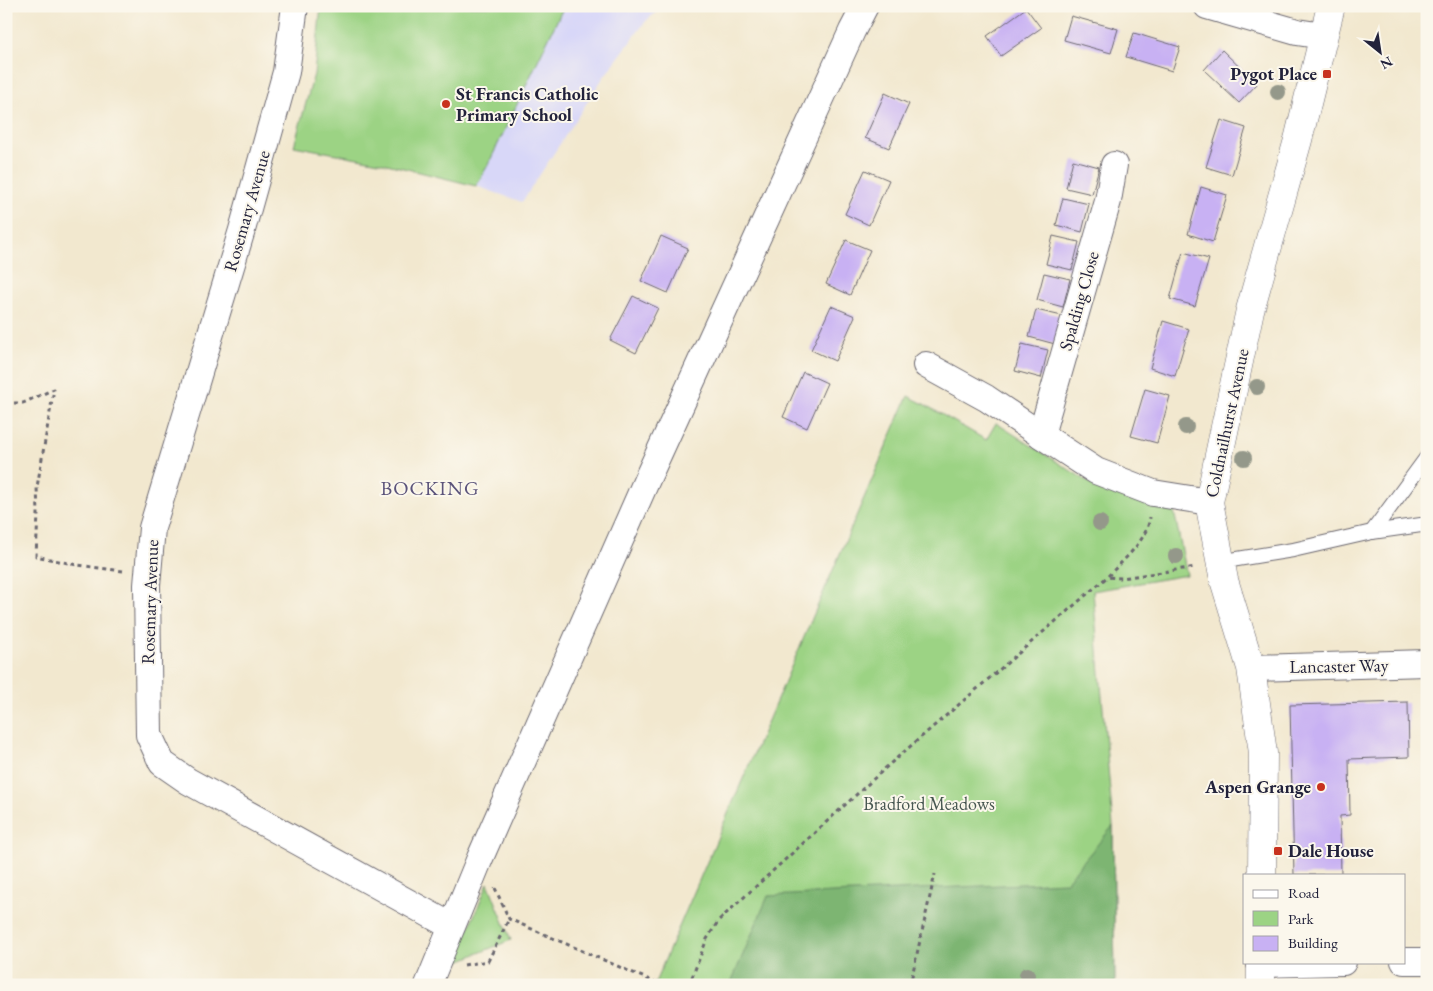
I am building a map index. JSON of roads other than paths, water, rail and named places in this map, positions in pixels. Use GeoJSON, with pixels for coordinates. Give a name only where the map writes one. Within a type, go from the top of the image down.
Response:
{"type":"FeatureCollection","features":[{"type":"Feature","properties":{"kind":"street","name":"Rosemary Avenue"},"geometry":{"type":"LineString","coordinates":[[295,6],[283,82],[242,230],[152,528],[147,585],[149,735],[162,763],[188,782],[452,926]]}},
{"type":"Feature","properties":{"kind":"street"},"geometry":{"type":"LineString","coordinates":[[430,978],[648,477],[852,31],[866,6]]}},
{"type":"Feature","properties":{"kind":"street"},"geometry":{"type":"LineString","coordinates":[[1207,6],[1297,32],[1324,36]]}},
{"type":"Feature","properties":{"kind":"street","name":"Coldnailhurst Avenue"},"geometry":{"type":"LineString","coordinates":[[1262,874],[1263,753],[1251,668],[1219,562],[1209,502],[1250,310],[1298,140],[1331,6]]}},
{"type":"Feature","properties":{"kind":"street","name":"Spalding Close"},"geometry":{"type":"LineString","coordinates":[[1041,435],[1108,201],[1114,165]]}},
{"type":"Feature","properties":{"kind":"street"},"geometry":{"type":"LineString","coordinates":[[926,365],[986,398],[1096,471],[1153,493],[1209,502]]}},
{"type":"Feature","properties":{"kind":"street","name":"Lancaster Way"},"geometry":{"type":"LineString","coordinates":[[1251,668],[1427,664]]}},
{"type":"Feature","properties":{"kind":"street"},"geometry":{"type":"LineString","coordinates":[[1406,961],[1427,960]]}},
{"type":"Feature","properties":{"kind":"street"},"geometry":{"type":"LineString","coordinates":[[1261,970],[1322,964]]}},
{"type":"Feature","properties":{"kind":"lane"},"geometry":{"type":"LineString","coordinates":[[1372,532],[1427,457]]}},
{"type":"Feature","properties":{"kind":"lane"},"geometry":{"type":"LineString","coordinates":[[1219,562],[1293,550],[1372,532],[1421,525],[1427,527]]}},
{"type":"Feature","properties":{"kind":"place","name":"Pygot Place"},"geometry":{"type":"Point","coordinates":[1327,74]}},
{"type":"Feature","properties":{"kind":"place","name":"St Francis Catholic Primary School"},"geometry":{"type":"Point","coordinates":[446,104]}},
{"type":"Feature","properties":{"kind":"place","name":"Aspen Grange"},"geometry":{"type":"Point","coordinates":[1321,787]}},
{"type":"Feature","properties":{"kind":"place","name":"Dale House"},"geometry":{"type":"Point","coordinates":[1278,851]}},
{"type":"Feature","properties":{"kind":"district","name":"BOCKING"},"geometry":{"type":"Point","coordinates":[430,488]}},
{"type":"Feature","properties":{"kind":"park label","name":"Bradford Meadows"},"geometry":{"type":"Point","coordinates":[929,804]}}]}
